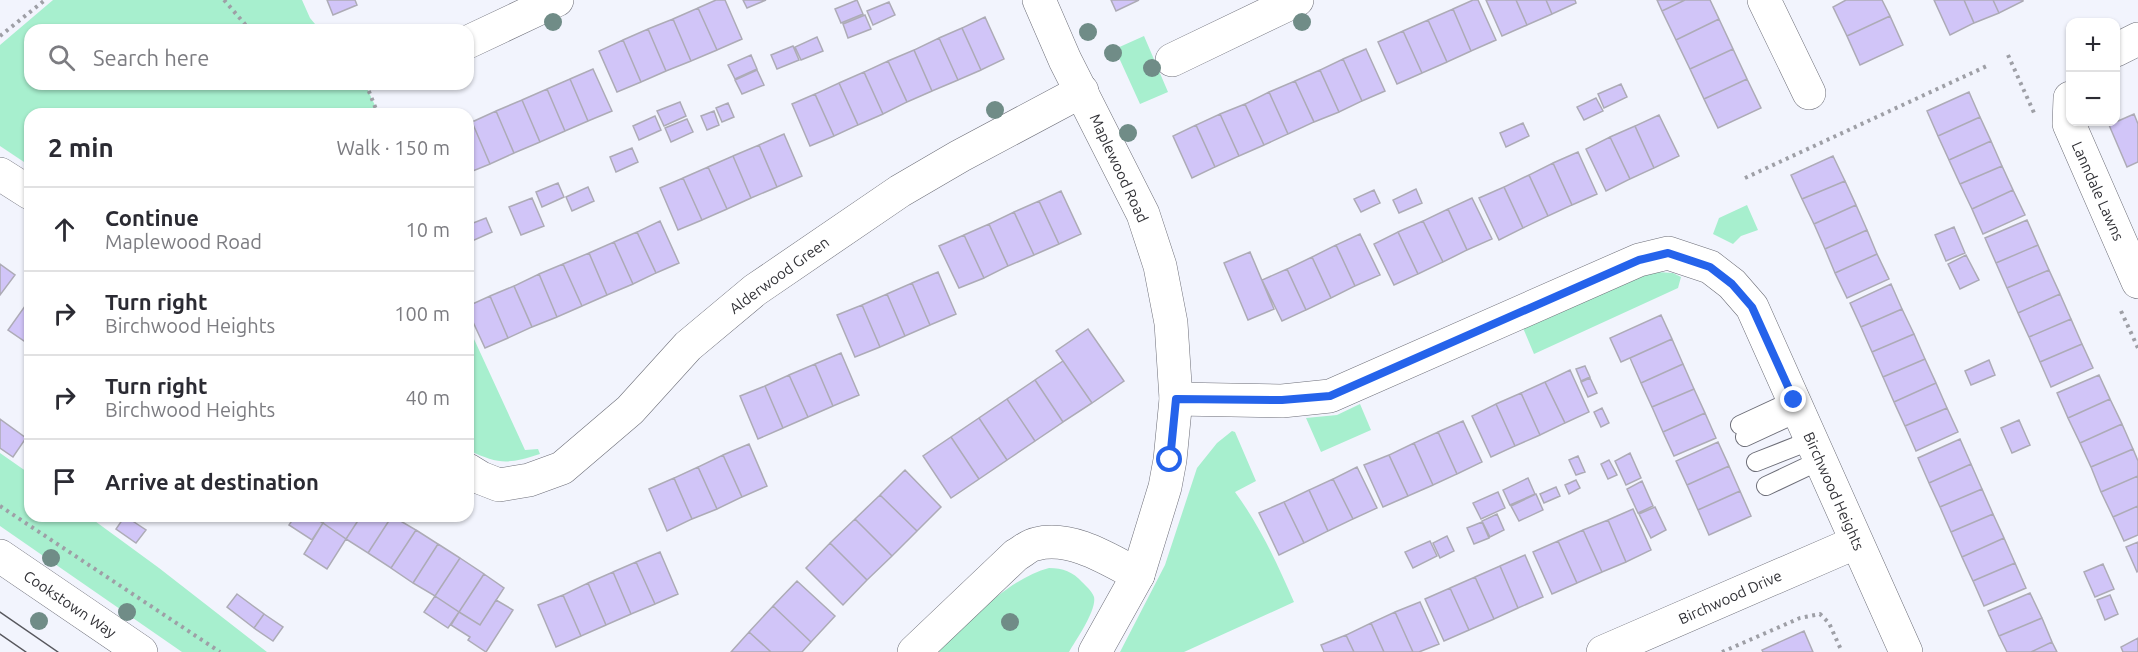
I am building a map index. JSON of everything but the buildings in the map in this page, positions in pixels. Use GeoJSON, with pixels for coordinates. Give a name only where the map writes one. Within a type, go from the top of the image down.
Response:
{"type":"FeatureCollection","features":[{"type":"Feature","properties":{"kind":"street"},"geometry":{"type":"LineString","coordinates":[[474,39],[557,0]]}},
{"type":"Feature","properties":{"kind":"street","name":"Maplewood Road"},"geometry":{"type":"LineString","coordinates":[[1039,0],[1065,60],[1143,214],[1160,266],[1171,323],[1176,399],[1166,487],[1138,574],[1095,652]]}},
{"type":"Feature","properties":{"kind":"street"},"geometry":{"type":"LineString","coordinates":[[1172,60],[1297,0]]}},
{"type":"Feature","properties":{"kind":"street"},"geometry":{"type":"LineString","coordinates":[[1764,0],[1809,93]]}},
{"type":"Feature","properties":{"kind":"street"},"geometry":{"type":"LineString","coordinates":[[2120,48],[2138,39]]}},
{"type":"Feature","properties":{"kind":"street","name":"Alderwood Green"},"geometry":{"type":"LineString","coordinates":[[474,474],[499,485],[529,480],[562,468],[630,410],[688,346],[754,290],[900,191],[1082,91]]}},
{"type":"Feature","properties":{"kind":"street","name":"Lanndale Lawns"},"geometry":{"type":"LineString","coordinates":[[2069,126],[2138,282]]}},
{"type":"Feature","properties":{"kind":"street"},"geometry":{"type":"LineString","coordinates":[[0,174],[24,190]]}},
{"type":"Feature","properties":{"kind":"street","name":"Birchwood Heights"},"geometry":{"type":"LineString","coordinates":[[1176,399],[1282,400],[1330,396],[1639,260],[1668,253],[1710,267],[1732,284],[1752,307],[1906,652]]}},
{"type":"Feature","properties":{"kind":"street"},"geometry":{"type":"LineString","coordinates":[[914,652],[1016,555],[1034,544],[1062,541],[1105,557],[1138,574]]}},
{"type":"Feature","properties":{"kind":"street","name":"Birchwood Drive"},"geometry":{"type":"LineString","coordinates":[[1603,652],[1857,542]]}},
{"type":"Feature","properties":{"kind":"street","name":"Cookstown Way"},"geometry":{"type":"LineString","coordinates":[[0,556],[141,652]]}},
{"type":"Feature","properties":{"kind":"lane"},"geometry":{"type":"LineString","coordinates":[[1742,431],[1806,428]]}},
{"type":"Feature","properties":{"kind":"lane"},"geometry":{"type":"LineString","coordinates":[[1756,462],[1806,428]]}},
{"type":"Feature","properties":{"kind":"lane"},"geometry":{"type":"LineString","coordinates":[[1766,486],[1806,428]]}},
{"type":"Feature","properties":{"kind":"path"},"geometry":{"type":"LineString","coordinates":[[0,36],[45,0]]}},
{"type":"Feature","properties":{"kind":"path"},"geometry":{"type":"LineString","coordinates":[[224,0],[245,24]]}},
{"type":"Feature","properties":{"kind":"path"},"geometry":{"type":"LineString","coordinates":[[1745,178],[1989,65]]}},
{"type":"Feature","properties":{"kind":"path"},"geometry":{"type":"LineString","coordinates":[[368,90],[376,108]]}},
{"type":"Feature","properties":{"kind":"path"},"geometry":{"type":"LineString","coordinates":[[0,506],[24,522]]}},
{"type":"Feature","properties":{"kind":"path"},"geometry":{"type":"LineString","coordinates":[[24,522],[220,652]]}},
{"type":"Feature","properties":{"kind":"path"},"geometry":{"type":"LineString","coordinates":[[1722,652],[1800,618],[1820,614],[1829,623],[1842,652]]}},
{"type":"Feature","properties":{"kind":"green space"},"geometry":{"type":"Polygon","coordinates":[[[53,0],[302,0],[315,24],[25,24],[53,0]]]}},
{"type":"Feature","properties":{"kind":"green space"},"geometry":{"type":"Polygon","coordinates":[[[24,25],[24,90],[368,90],[376,108],[24,108],[24,162],[0,146],[0,45],[24,25]]]}},
{"type":"Feature","properties":{"kind":"green space"},"geometry":{"type":"Polygon","coordinates":[[[1144,36],[1168,92],[1140,104],[1115,49],[1144,36]]]}},
{"type":"Feature","properties":{"kind":"green space"},"geometry":{"type":"Polygon","coordinates":[[[1747,205],[1758,230],[1741,236],[1733,244],[1713,234],[1719,218],[1747,205]]]}},
{"type":"Feature","properties":{"kind":"green space"},"geometry":{"type":"Polygon","coordinates":[[[1657,272],[1673,273],[1681,277],[1678,288],[1534,354],[1523,328],[1626,281],[1657,272]]]}},
{"type":"Feature","properties":{"kind":"green space"},"geometry":{"type":"Polygon","coordinates":[[[474,339],[525,450],[538,449],[540,454],[512,461],[488,458],[474,452],[474,339]]]}},
{"type":"Feature","properties":{"kind":"green space"},"geometry":{"type":"Polygon","coordinates":[[[1360,404],[1371,430],[1321,452],[1306,418],[1337,415],[1360,404]]]}},
{"type":"Feature","properties":{"kind":"green space"},"geometry":{"type":"Polygon","coordinates":[[[1232,431],[1235,432],[1256,481],[1235,492],[1268,545],[1294,602],[1184,652],[1120,652],[1165,565],[1197,468],[1217,443],[1232,431]]]}},
{"type":"Feature","properties":{"kind":"green space"},"geometry":{"type":"Polygon","coordinates":[[[0,453],[24,470],[24,522],[96,522],[267,652],[182,652],[0,526],[0,453]]]}},
{"type":"Feature","properties":{"kind":"green space"},"geometry":{"type":"Polygon","coordinates":[[[1049,568],[1071,573],[1087,587],[1094,597],[1089,617],[1069,652],[936,652],[989,603],[1019,581],[1049,568]]]}},
{"type":"Feature","properties":{"kind":"tram line"},"geometry":{"type":"LineString","coordinates":[[0,612],[58,652]]}},
{"type":"Feature","properties":{"kind":"tram line"},"geometry":{"type":"LineString","coordinates":[[0,634],[26,652]]}},
{"type":"Feature","properties":{"kind":"route"},"geometry":{"type":"LineString","coordinates":[[1170,460],[1176,399],[1282,400],[1330,396],[1639,260],[1668,253],[1710,267],[1732,284],[1752,307],[1794,400]]}}]}
